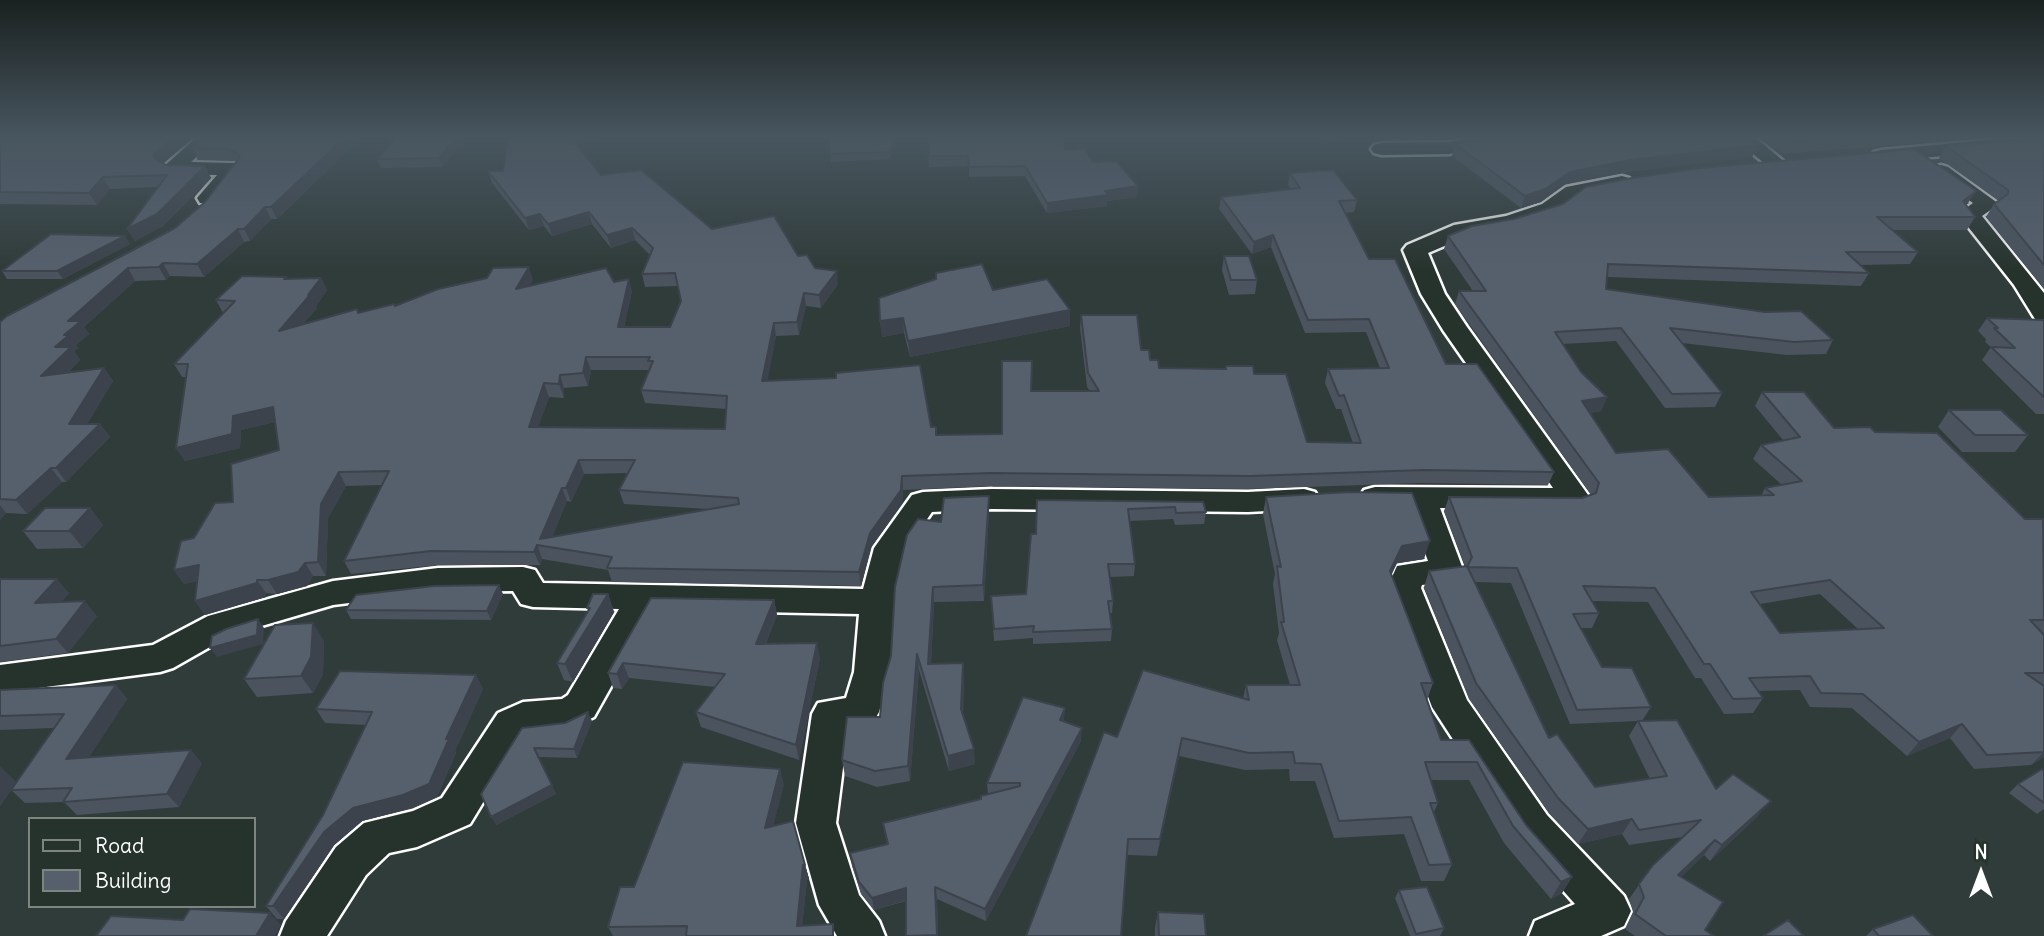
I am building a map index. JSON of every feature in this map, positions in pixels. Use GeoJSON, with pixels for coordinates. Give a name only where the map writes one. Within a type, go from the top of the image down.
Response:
{"type":"FeatureCollection","features":[{"type":"Feature","properties":{"kind":"street"},"geometry":{"type":"LineString","coordinates":[[191,215],[221,183]]}},
{"type":"Feature","properties":{"kind":"street"},"geometry":{"type":"LineString","coordinates":[[863,936],[841,905],[816,822],[831,715],[860,712],[872,672],[877,602],[890,548],[923,502],[992,499],[1248,502],[1420,496],[1576,499],[1456,330],[1433,294],[1415,250],[1462,230],[1510,222],[1550,209],[1574,192],[1625,183]]}},
{"type":"Feature","properties":{"kind":"street"},"geometry":{"type":"LineString","coordinates":[[1957,183],[1988,204],[1969,214],[2025,282],[2044,314]]}},
{"type":"Feature","properties":{"kind":"street"},"geometry":{"type":"LineString","coordinates":[[1420,496],[1448,572],[1409,574],[1404,588],[1451,707],[1533,828],[1609,911],[1551,936]]}},
{"type":"Feature","properties":{"kind":"street"},"geometry":{"type":"LineString","coordinates":[[0,679],[160,658],[220,625],[333,593],[438,580],[523,579],[533,595],[877,602]]}},
{"type":"Feature","properties":{"kind":"street"},"geometry":{"type":"LineString","coordinates":[[302,936],[351,860],[378,836],[417,829],[456,811],[512,724],[523,717],[569,713],[581,706],[645,597]]}},
{"type":"Feature","properties":{"kind":"building"},"geometry":{"type":"Polygon","coordinates":[[[0,183],[98,183],[89,193],[0,192],[0,183]]]}},
{"type":"Feature","properties":{"kind":"building"},"geometry":{"type":"Polygon","coordinates":[[[161,183],[188,183],[157,214],[127,229],[161,183]]]}},
{"type":"Feature","properties":{"kind":"building"},"geometry":{"type":"Polygon","coordinates":[[[220,183],[297,183],[271,207],[265,207],[244,229],[238,229],[197,264],[163,263],[159,267],[128,268],[68,321],[81,321],[64,335],[69,335],[55,347],[71,347],[41,376],[104,368],[69,424],[100,424],[56,468],[51,468],[16,500],[0,499],[0,322],[175,228],[205,202],[220,183]]]}},
{"type":"Feature","properties":{"kind":"building"},"geometry":{"type":"Polygon","coordinates":[[[497,183],[656,183],[712,229],[774,216],[798,256],[807,255],[815,268],[837,271],[819,295],[804,293],[797,322],[774,323],[762,381],[836,378],[836,373],[920,365],[931,427],[936,427],[936,435],[1002,434],[1002,361],[1032,361],[1031,391],[1099,391],[1088,373],[1081,315],[1137,315],[1141,350],[1149,350],[1150,360],[1158,360],[1159,368],[1226,369],[1226,366],[1253,366],[1254,374],[1286,374],[1307,442],[1361,443],[1344,395],[1339,396],[1328,369],[1389,368],[1369,319],[1308,320],[1273,235],[1254,242],[1221,197],[1300,188],[1296,183],[1343,183],[1357,200],[1339,201],[1369,259],[1395,259],[1446,364],[1477,364],[1554,472],[1424,470],[1250,476],[992,473],[902,476],[901,490],[870,533],[859,572],[607,568],[612,557],[537,545],[534,552],[431,551],[344,561],[389,471],[339,472],[321,504],[318,562],[305,563],[298,572],[268,580],[257,580],[257,583],[195,601],[199,565],[174,570],[181,541],[194,538],[215,503],[233,502],[231,464],[279,450],[273,407],[233,416],[232,434],[176,448],[188,364],[174,364],[235,301],[216,300],[242,276],[321,278],[279,331],[357,309],[358,313],[394,304],[395,306],[438,289],[487,278],[493,268],[529,267],[516,289],[606,268],[614,282],[629,279],[618,327],[670,327],[681,301],[675,273],[642,274],[653,248],[632,228],[607,235],[589,212],[548,224],[540,214],[525,218],[497,183]],[[586,357],[583,373],[560,375],[559,384],[544,383],[529,427],[725,429],[727,396],[641,390],[653,361],[648,361],[650,357],[586,357]],[[579,460],[566,488],[562,488],[540,539],[739,504],[738,498],[619,490],[635,460],[579,460]]]}},
{"type":"Feature","properties":{"kind":"building"},"geometry":{"type":"Polygon","coordinates":[[[1035,183],[1135,183],[1138,186],[1105,191],[1108,195],[1047,203],[1035,183]]]}},
{"type":"Feature","properties":{"kind":"building"},"geometry":{"type":"Polygon","coordinates":[[[1507,183],[1554,183],[1545,189],[1525,196],[1507,183]]]}},
{"type":"Feature","properties":{"kind":"building"},"geometry":{"type":"Polygon","coordinates":[[[1608,183],[1964,183],[1976,191],[1963,201],[1975,217],[1877,217],[1918,252],[1846,252],[1869,273],[1608,264],[1606,289],[1765,312],[1801,311],[1833,340],[1794,342],[1670,328],[1722,393],[1672,394],[1621,328],[1555,332],[1581,372],[1607,397],[1582,401],[1616,453],[1668,449],[1709,497],[1774,495],[1765,488],[1802,481],[1761,445],[1800,437],[1762,392],[1804,392],[1834,428],[1870,427],[1875,432],[1937,433],[2025,519],[2043,519],[2044,620],[2030,620],[2044,635],[2044,673],[2025,673],[2044,686],[2044,752],[1987,755],[1962,724],[1919,742],[1863,694],[1821,693],[1810,676],[1749,678],[1763,698],[1733,699],[1710,664],[1704,664],[1655,588],[1583,586],[1599,613],[1573,614],[1602,667],[1632,668],[1651,707],[1577,710],[1517,568],[1467,567],[1472,557],[1449,497],[1582,498],[1596,493],[1599,483],[1459,291],[1486,291],[1448,236],[1472,226],[1514,219],[1563,204],[1586,187],[1608,183]],[[1830,580],[1751,592],[1780,633],[1884,628],[1830,580]]]}},
{"type":"Feature","properties":{"kind":"building"},"geometry":{"type":"Polygon","coordinates":[[[1998,183],[2044,183],[2044,265],[1994,204],[2008,194],[2008,190],[1998,183]]]}},
{"type":"Feature","properties":{"kind":"building"},"geometry":{"type":"Polygon","coordinates":[[[51,234],[125,236],[57,271],[2,271],[51,234]]]}},
{"type":"Feature","properties":{"kind":"building"},"geometry":{"type":"Polygon","coordinates":[[[1224,256],[1249,256],[1257,280],[1231,280],[1224,256]]]}},
{"type":"Feature","properties":{"kind":"building"},"geometry":{"type":"Polygon","coordinates":[[[982,264],[993,290],[1047,279],[1070,310],[908,341],[903,318],[880,321],[879,298],[936,279],[936,273],[982,264]]]}},
{"type":"Feature","properties":{"kind":"building"},"geometry":{"type":"Polygon","coordinates":[[[1987,318],[2044,320],[2044,397],[1991,347],[2015,348],[1987,318]]]}},
{"type":"Feature","properties":{"kind":"building"},"geometry":{"type":"Polygon","coordinates":[[[1949,410],[2001,410],[2028,435],[1975,435],[1949,410]]]}},
{"type":"Feature","properties":{"kind":"building"},"geometry":{"type":"Polygon","coordinates":[[[1349,492],[1412,493],[1430,541],[1402,546],[1390,571],[1433,683],[1421,683],[1441,740],[1469,740],[1526,825],[1572,877],[1561,882],[1513,826],[1477,762],[1425,762],[1438,803],[1430,803],[1452,864],[1429,865],[1411,817],[1339,821],[1321,764],[1295,763],[1293,752],[1249,753],[1182,738],[1160,839],[1128,839],[1121,936],[1026,936],[1104,732],[1117,737],[1143,670],[1249,700],[1246,685],[1300,685],[1281,622],[1284,622],[1277,566],[1281,567],[1266,497],[1349,492]]]}},
{"type":"Feature","properties":{"kind":"building"},"geometry":{"type":"Polygon","coordinates":[[[989,496],[983,585],[933,587],[928,664],[963,663],[961,709],[974,749],[948,756],[917,654],[908,766],[875,771],[842,760],[847,717],[880,717],[883,683],[891,656],[895,587],[907,535],[918,519],[941,522],[944,498],[989,496]]]}},
{"type":"Feature","properties":{"kind":"building"},"geometry":{"type":"Polygon","coordinates":[[[1037,500],[1203,502],[1206,512],[1176,513],[1175,507],[1128,509],[1135,564],[1108,564],[1113,601],[1108,601],[1112,629],[1033,632],[1034,626],[994,629],[991,596],[1026,594],[1031,534],[1036,534],[1037,500]]]}},
{"type":"Feature","properties":{"kind":"building"},"geometry":{"type":"Polygon","coordinates":[[[45,508],[90,508],[69,531],[23,531],[45,508]]]}},
{"type":"Feature","properties":{"kind":"building"},"geometry":{"type":"Polygon","coordinates":[[[1467,566],[1549,738],[1557,734],[1595,787],[1667,776],[1638,721],[1677,720],[1716,789],[1733,774],[1771,801],[1722,845],[1715,840],[1678,875],[1723,902],[1705,930],[1714,936],[1666,936],[1635,914],[1644,897],[1639,884],[1653,865],[1701,820],[1639,830],[1632,819],[1588,829],[1558,798],[1476,683],[1429,571],[1467,566]]]}},
{"type":"Feature","properties":{"kind":"building"},"geometry":{"type":"Polygon","coordinates":[[[0,579],[57,579],[35,603],[85,601],[56,639],[0,646],[0,579]]]}},
{"type":"Feature","properties":{"kind":"building"},"geometry":{"type":"Polygon","coordinates":[[[499,585],[487,611],[346,610],[356,595],[434,586],[499,585]]]}},
{"type":"Feature","properties":{"kind":"building"},"geometry":{"type":"Polygon","coordinates":[[[593,594],[608,594],[565,664],[557,663],[590,608],[587,608],[593,594]]]}},
{"type":"Feature","properties":{"kind":"building"},"geometry":{"type":"Polygon","coordinates":[[[651,598],[774,600],[756,644],[817,643],[796,745],[696,712],[725,674],[623,663],[617,674],[608,673],[651,598]]]}},
{"type":"Feature","properties":{"kind":"building"},"geometry":{"type":"Polygon","coordinates":[[[258,619],[257,635],[210,648],[212,636],[258,619]]]}},
{"type":"Feature","properties":{"kind":"building"},"geometry":{"type":"Polygon","coordinates":[[[313,623],[311,657],[301,676],[244,679],[275,625],[313,623]]]}},
{"type":"Feature","properties":{"kind":"building"},"geometry":{"type":"Polygon","coordinates":[[[340,671],[476,675],[446,739],[449,739],[429,784],[403,795],[353,808],[324,832],[273,906],[266,906],[323,815],[372,712],[316,709],[340,671]]]}},
{"type":"Feature","properties":{"kind":"building"},"geometry":{"type":"Polygon","coordinates":[[[116,685],[66,759],[191,750],[167,794],[63,802],[72,788],[11,790],[64,714],[0,716],[0,690],[116,685]]]}},
{"type":"Feature","properties":{"kind":"building"},"geometry":{"type":"Polygon","coordinates":[[[1023,697],[1065,708],[1060,720],[1082,728],[985,909],[935,887],[937,935],[906,936],[906,888],[872,898],[859,882],[850,853],[888,844],[883,823],[981,799],[981,796],[1020,786],[1020,783],[987,783],[1023,697]]]}},
{"type":"Feature","properties":{"kind":"building"},"geometry":{"type":"Polygon","coordinates":[[[588,712],[574,749],[534,748],[552,785],[491,817],[481,794],[522,728],[565,723],[588,712]]]}},
{"type":"Feature","properties":{"kind":"building"},"geometry":{"type":"Polygon","coordinates":[[[683,762],[780,769],[765,828],[793,821],[805,865],[797,926],[833,924],[833,936],[686,936],[687,926],[608,927],[620,887],[634,887],[683,762]]]}},
{"type":"Feature","properties":{"kind":"building"},"geometry":{"type":"Polygon","coordinates":[[[2042,769],[2044,771],[2044,803],[2018,784],[2042,769]]]}},
{"type":"Feature","properties":{"kind":"building"},"geometry":{"type":"Polygon","coordinates":[[[1427,887],[1444,928],[1416,934],[1399,890],[1427,887]]]}},
{"type":"Feature","properties":{"kind":"building"},"geometry":{"type":"Polygon","coordinates":[[[190,909],[270,913],[256,936],[96,936],[111,916],[183,920],[190,909]]]}},
{"type":"Feature","properties":{"kind":"building"},"geometry":{"type":"Polygon","coordinates":[[[1158,912],[1204,914],[1206,936],[1159,936],[1158,912]]]}},
{"type":"Feature","properties":{"kind":"building"},"geometry":{"type":"Polygon","coordinates":[[[1913,915],[1933,936],[1879,936],[1873,929],[1913,915]]]}},
{"type":"Feature","properties":{"kind":"building"},"geometry":{"type":"Polygon","coordinates":[[[1788,920],[1804,936],[1763,936],[1788,920]]]}}]}
